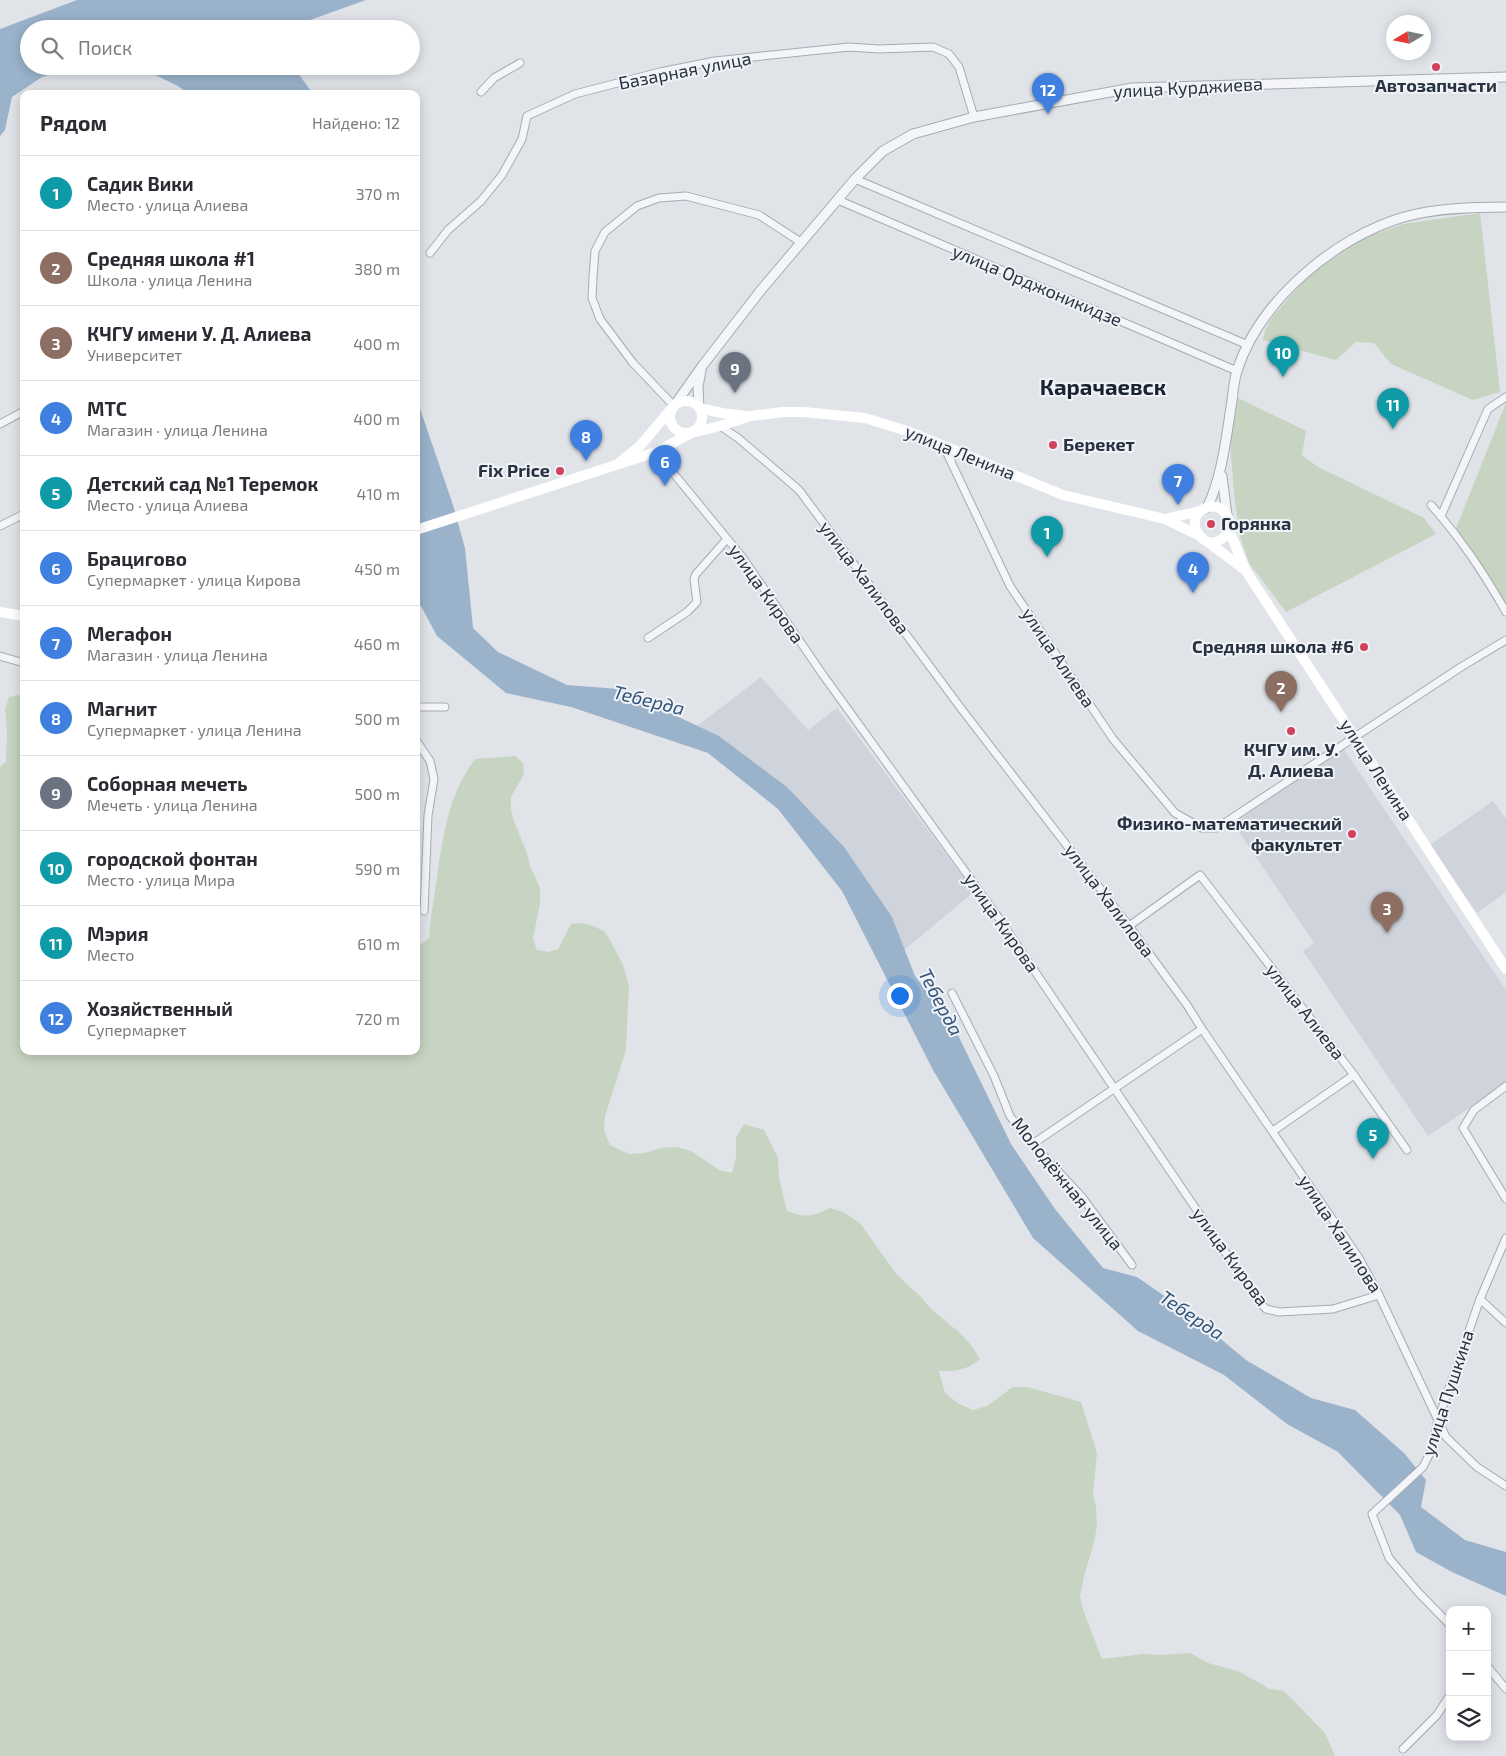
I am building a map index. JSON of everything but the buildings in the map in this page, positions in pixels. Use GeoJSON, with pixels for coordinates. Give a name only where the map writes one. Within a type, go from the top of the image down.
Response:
{"type":"FeatureCollection","features":[{"type":"Feature","properties":{"kind":"main road"},"geometry":{"type":"LineString","coordinates":[[685,401],[693,403],[699,408],[702,415],[702,423],[697,429],[690,433],[676,430],[670,415],[674,406],[685,401]]}},
{"type":"Feature","properties":{"kind":"main road","name":"улица Ленина"},"geometry":{"type":"LineString","coordinates":[[615,466],[640,446],[674,406]]}},
{"type":"Feature","properties":{"kind":"main road","name":"улица Ленина"},"geometry":{"type":"LineString","coordinates":[[699,408],[751,416]]}},
{"type":"Feature","properties":{"kind":"main road","name":"улица Ленина"},"geometry":{"type":"LineString","coordinates":[[420,529],[656,452],[690,433],[751,416],[783,412],[811,412],[865,418],[910,432],[1063,495],[1165,520],[1198,535]]}},
{"type":"Feature","properties":{"kind":"main road"},"geometry":{"type":"LineString","coordinates":[[1219,508],[1227,515],[1230,524],[1229,530],[1221,540],[1208,542],[1198,535],[1195,530],[1195,522],[1204,509],[1219,508]]}},
{"type":"Feature","properties":{"kind":"main road","name":"улица Ленина"},"geometry":{"type":"LineString","coordinates":[[1165,520],[1204,509]]}},
{"type":"Feature","properties":{"kind":"main road","name":"улица Ленина"},"geometry":{"type":"LineString","coordinates":[[1229,530],[1246,571],[1506,969]]}},
{"type":"Feature","properties":{"kind":"main road","name":"улица Ленина"},"geometry":{"type":"LineString","coordinates":[[1208,542],[1246,571]]}},
{"type":"Feature","properties":{"kind":"main road"},"geometry":{"type":"LineString","coordinates":[[0,612],[20,615]]}},
{"type":"Feature","properties":{"kind":"street","name":"Базарная улица"},"geometry":{"type":"LineString","coordinates":[[430,253],[448,230],[481,201],[502,175],[522,139],[527,116],[575,94],[660,72],[715,61],[849,47],[879,49],[933,47],[949,54],[959,67],[974,117]]}},
{"type":"Feature","properties":{"kind":"street"},"geometry":{"type":"LineString","coordinates":[[481,92],[494,78],[520,63]]}},
{"type":"Feature","properties":{"kind":"street","name":"улица Курджиева"},"geometry":{"type":"LineString","coordinates":[[855,178],[880,154],[913,134],[974,117],[1132,88],[1506,77]]}},
{"type":"Feature","properties":{"kind":"street"},"geometry":{"type":"LineString","coordinates":[[802,243],[759,215],[686,196],[659,198],[637,206],[605,232],[595,251],[592,298],[600,319],[633,363],[674,406],[702,365],[761,290],[802,243],[855,178]]}},
{"type":"Feature","properties":{"kind":"street","name":"улица Орджоникидзе"},"geometry":{"type":"LineString","coordinates":[[855,178],[1248,345]]}},
{"type":"Feature","properties":{"kind":"street","name":"улица Орджоникидзе"},"geometry":{"type":"LineString","coordinates":[[838,200],[1236,371]]}},
{"type":"Feature","properties":{"kind":"street"},"geometry":{"type":"LineString","coordinates":[[1204,509],[1215,490],[1221,471],[1236,371],[1248,345],[1268,311],[1296,281],[1335,249],[1364,232],[1404,217],[1432,211],[1506,207]]}},
{"type":"Feature","properties":{"kind":"street"},"geometry":{"type":"LineString","coordinates":[[699,408],[698,387],[702,365]]}},
{"type":"Feature","properties":{"kind":"street"},"geometry":{"type":"LineString","coordinates":[[1441,516],[1488,409],[1506,398]]}},
{"type":"Feature","properties":{"kind":"street"},"geometry":{"type":"LineString","coordinates":[[0,424],[20,413]]}},
{"type":"Feature","properties":{"kind":"street","name":"улица Халилова"},"geometry":{"type":"LineString","coordinates":[[720,426],[738,438],[799,490],[963,711],[1187,1004],[1202,1029],[1358,1258],[1379,1295],[1446,1437],[1477,1467],[1506,1486]]}},
{"type":"Feature","properties":{"kind":"street","name":"улица Алиева"},"geometry":{"type":"LineString","coordinates":[[944,447],[1010,586],[1113,739],[1176,813],[1202,828],[1217,828],[1355,737]]}},
{"type":"Feature","properties":{"kind":"street","name":"улица Кирова"},"geometry":{"type":"LineString","coordinates":[[656,452],[743,558],[897,780],[998,917],[1115,1088],[1216,1241],[1266,1310],[1279,1312],[1333,1309],[1379,1295]]}},
{"type":"Feature","properties":{"kind":"street"},"geometry":{"type":"LineString","coordinates":[[1221,471],[1227,515]]}},
{"type":"Feature","properties":{"kind":"street"},"geometry":{"type":"LineString","coordinates":[[1431,505],[1454,531],[1482,570],[1506,612]]}},
{"type":"Feature","properties":{"kind":"street"},"geometry":{"type":"LineString","coordinates":[[0,526],[20,516]]}},
{"type":"Feature","properties":{"kind":"street"},"geometry":{"type":"LineString","coordinates":[[648,638],[687,612],[697,602],[694,579],[696,574],[728,539]]}},
{"type":"Feature","properties":{"kind":"street"},"geometry":{"type":"LineString","coordinates":[[1355,737],[1506,640]]}},
{"type":"Feature","properties":{"kind":"street"},"geometry":{"type":"LineString","coordinates":[[0,656],[20,662]]}},
{"type":"Feature","properties":{"kind":"street"},"geometry":{"type":"LineString","coordinates":[[420,707],[445,707]]}},
{"type":"Feature","properties":{"kind":"street"},"geometry":{"type":"LineString","coordinates":[[420,746],[430,761],[434,779],[428,815],[424,911]]}},
{"type":"Feature","properties":{"kind":"street","name":"улица Алиева"},"geometry":{"type":"LineString","coordinates":[[1129,926],[1200,875],[1354,1075],[1407,1150]]}},
{"type":"Feature","properties":{"kind":"street","name":"Молодёжная улица"},"geometry":{"type":"LineString","coordinates":[[952,993],[994,1076],[1010,1116],[1022,1132],[1082,1197],[1132,1265]]}},
{"type":"Feature","properties":{"kind":"street"},"geometry":{"type":"LineString","coordinates":[[1034,1143],[1202,1029]]}},
{"type":"Feature","properties":{"kind":"street"},"geometry":{"type":"LineString","coordinates":[[1272,1131],[1354,1075]]}},
{"type":"Feature","properties":{"kind":"street"},"geometry":{"type":"LineString","coordinates":[[1506,1086],[1474,1110],[1463,1128],[1506,1199]]}},
{"type":"Feature","properties":{"kind":"street","name":"улица Пушкина"},"geometry":{"type":"LineString","coordinates":[[1446,1621],[1389,1558],[1372,1514],[1424,1467],[1432,1449],[1438,1420],[1480,1299],[1506,1238]]}},
{"type":"Feature","properties":{"kind":"street"},"geometry":{"type":"LineString","coordinates":[[1480,1299],[1506,1323]]}},
{"type":"Feature","properties":{"kind":"street"},"geometry":{"type":"LineString","coordinates":[[1491,1671],[1506,1689]]}},
{"type":"Feature","properties":{"kind":"street"},"geometry":{"type":"LineString","coordinates":[[1403,1749],[1437,1715],[1449,1696]]}},
{"type":"Feature","properties":{"kind":"shaded area"},"geometry":{"type":"Polygon","coordinates":[[[761,677],[808,730],[837,708],[974,892],[904,950],[892,917],[787,787],[719,736],[697,726],[761,677]]]}},
{"type":"Feature","properties":{"kind":"shaded area"},"geometry":{"type":"Polygon","coordinates":[[[1343,748],[1506,990],[1506,1083],[1428,1136],[1303,951],[1314,943],[1233,823],[1343,748]]]}},
{"type":"Feature","properties":{"kind":"shaded area"},"geometry":{"type":"Polygon","coordinates":[[[1493,801],[1506,819],[1506,892],[1477,913],[1430,845],[1493,801]]]}},
{"type":"Feature","properties":{"kind":"green space"},"geometry":{"type":"Polygon","coordinates":[[[1480,213],[1500,392],[1473,400],[1391,364],[1374,343],[1356,342],[1336,360],[1263,340],[1265,330],[1273,316],[1310,274],[1364,238],[1403,224],[1480,213]]]}},
{"type":"Feature","properties":{"kind":"green space"},"geometry":{"type":"Polygon","coordinates":[[[1238,398],[1306,431],[1302,455],[1318,467],[1424,518],[1436,534],[1286,612],[1249,563],[1240,536],[1230,442],[1238,398]]]}},
{"type":"Feature","properties":{"kind":"green space"},"geometry":{"type":"Polygon","coordinates":[[[1506,403],[1506,612],[1455,531],[1506,403]]]}},
{"type":"Feature","properties":{"kind":"green space"},"geometry":{"type":"Polygon","coordinates":[[[20,695],[20,1055],[420,1055],[420,945],[429,938],[447,819],[458,788],[475,759],[515,756],[523,763],[524,774],[511,797],[511,809],[530,866],[540,888],[540,903],[533,939],[537,950],[548,952],[558,949],[571,924],[582,923],[593,926],[604,931],[610,940],[623,965],[629,986],[626,1050],[605,1116],[604,1131],[610,1145],[629,1154],[677,1147],[691,1151],[719,1170],[732,1173],[736,1157],[736,1138],[744,1124],[764,1130],[778,1158],[779,1178],[787,1211],[809,1216],[830,1208],[843,1212],[860,1223],[897,1275],[970,1344],[980,1359],[961,1370],[939,1371],[945,1393],[959,1404],[973,1410],[987,1406],[1013,1387],[1027,1387],[1081,1402],[1097,1453],[1093,1493],[1097,1526],[1080,1596],[1083,1610],[1102,1659],[1143,1654],[1190,1653],[1208,1663],[1238,1671],[1270,1689],[1284,1691],[1325,1733],[1335,1756],[0,1756],[0,767],[6,762],[7,730],[5,709],[9,697],[20,695]]]}},
{"type":"Feature","properties":{"kind":"water"},"geometry":{"type":"Polygon","coordinates":[[[77,0],[366,0],[310,20],[24,20],[77,0]]]}},
{"type":"Feature","properties":{"kind":"water"},"geometry":{"type":"Polygon","coordinates":[[[20,21],[20,75],[49,75],[20,90],[12,97],[5,130],[0,136],[0,29],[20,21]]]}},
{"type":"Feature","properties":{"kind":"water"},"geometry":{"type":"Polygon","coordinates":[[[155,75],[299,75],[310,90],[184,90],[155,75]]]}},
{"type":"Feature","properties":{"kind":"water"},"geometry":{"type":"Polygon","coordinates":[[[420,409],[453,505],[465,548],[473,628],[498,652],[567,685],[619,689],[719,736],[787,787],[844,847],[892,917],[915,976],[955,1029],[1011,1144],[1055,1209],[1103,1268],[1137,1277],[1193,1316],[1246,1360],[1311,1398],[1355,1410],[1404,1453],[1426,1480],[1421,1507],[1465,1540],[1506,1552],[1506,1596],[1452,1572],[1416,1552],[1400,1515],[1338,1452],[1287,1424],[1224,1375],[1138,1331],[1033,1238],[933,1070],[842,891],[778,809],[708,753],[571,707],[506,693],[437,636],[420,604],[420,409]]]}},
{"type":"Feature","properties":{"kind":"place","name":"Автозапчасти"},"geometry":{"type":"Point","coordinates":[1436,67]}},
{"type":"Feature","properties":{"kind":"place","name":"Хозяйственный"},"geometry":{"type":"Point","coordinates":[1048,114]}},
{"type":"Feature","properties":{"kind":"place","name":"городской фонтан"},"geometry":{"type":"Point","coordinates":[1283,377]}},
{"type":"Feature","properties":{"kind":"place","name":"Соборная мечеть"},"geometry":{"type":"Point","coordinates":[735,393]}},
{"type":"Feature","properties":{"kind":"place","name":"Мэрия"},"geometry":{"type":"Point","coordinates":[1393,429]}},
{"type":"Feature","properties":{"kind":"place","name":"Берекет"},"geometry":{"type":"Point","coordinates":[1053,445]}},
{"type":"Feature","properties":{"kind":"place","name":"Магнит"},"geometry":{"type":"Point","coordinates":[586,461]}},
{"type":"Feature","properties":{"kind":"place","name":"Fix Price"},"geometry":{"type":"Point","coordinates":[560,471]}},
{"type":"Feature","properties":{"kind":"place","name":"Брацигово"},"geometry":{"type":"Point","coordinates":[665,486]}},
{"type":"Feature","properties":{"kind":"place","name":"Мегафон"},"geometry":{"type":"Point","coordinates":[1178,505]}},
{"type":"Feature","properties":{"kind":"place","name":"Горянка"},"geometry":{"type":"Point","coordinates":[1211,524]}},
{"type":"Feature","properties":{"kind":"place","name":"Садик Вики"},"geometry":{"type":"Point","coordinates":[1047,557]}},
{"type":"Feature","properties":{"kind":"place","name":"МТС"},"geometry":{"type":"Point","coordinates":[1193,593]}},
{"type":"Feature","properties":{"kind":"place","name":"Средняя школа #6"},"geometry":{"type":"Point","coordinates":[1364,647]}},
{"type":"Feature","properties":{"kind":"place","name":"Средняя школа #1"},"geometry":{"type":"Point","coordinates":[1281,712]}},
{"type":"Feature","properties":{"kind":"place","name":"КЧГУ им. У. Д. Алиева"},"geometry":{"type":"Point","coordinates":[1291,731]}},
{"type":"Feature","properties":{"kind":"place","name":"Физико-математический факультет"},"geometry":{"type":"Point","coordinates":[1352,834]}},
{"type":"Feature","properties":{"kind":"place","name":"КЧГУ имени У. Д. Алиева"},"geometry":{"type":"Point","coordinates":[1387,933]}},
{"type":"Feature","properties":{"kind":"place","name":"Детский сад №1 Теремок"},"geometry":{"type":"Point","coordinates":[1373,1159]}},
{"type":"Feature","properties":{"kind":"district","name":"Карачаевск"},"geometry":{"type":"Point","coordinates":[1103,387]}},
{"type":"Feature","properties":{"kind":"water label","name":"Теберда"},"geometry":{"type":"Point","coordinates":[649,700]}},
{"type":"Feature","properties":{"kind":"water label","name":"Теберда"},"geometry":{"type":"Point","coordinates":[941,1002]}},
{"type":"Feature","properties":{"kind":"water label","name":"Теберда"},"geometry":{"type":"Point","coordinates":[1192,1315]}}]}
